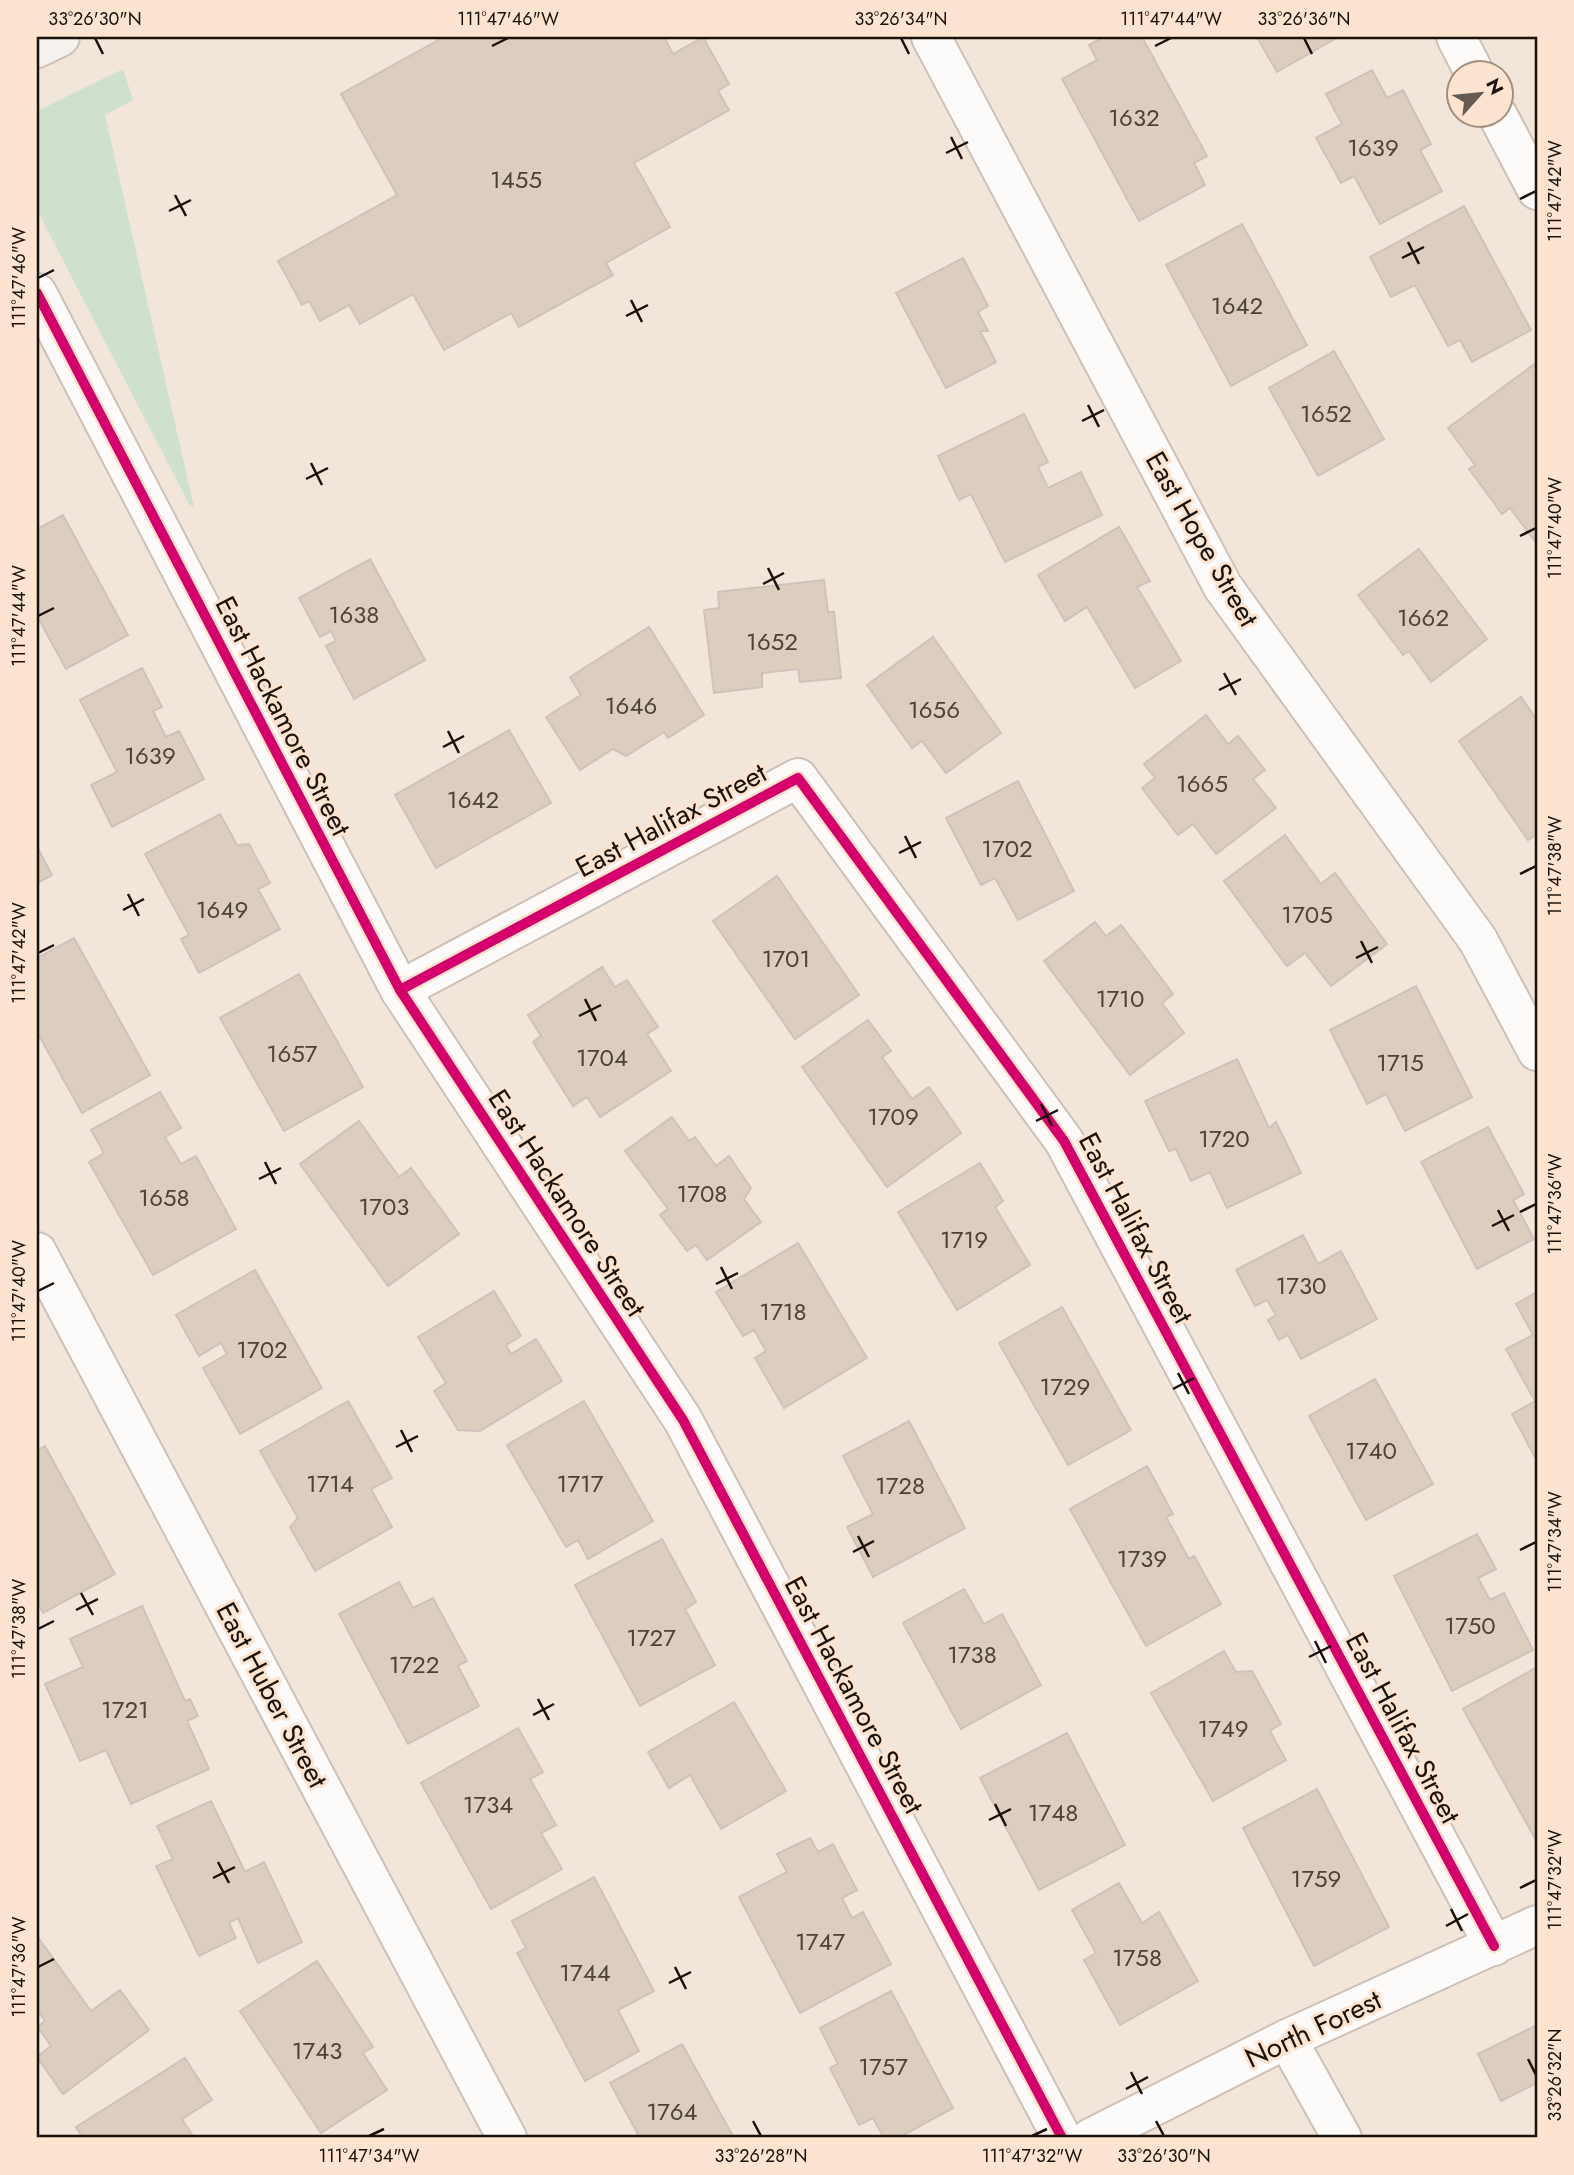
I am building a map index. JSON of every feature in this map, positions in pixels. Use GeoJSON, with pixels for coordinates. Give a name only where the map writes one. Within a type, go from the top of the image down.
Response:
{"type":"FeatureCollection","features":[{"type":"Feature","properties":{"kind":"street"},"geometry":{"type":"LineString","coordinates":[[37,48],[60,37]]}},
{"type":"Feature","properties":{"kind":"street","name":"East Hope Street"},"geometry":{"type":"LineString","coordinates":[[931,37],[1223,587],[1478,940],[1537,1051]]}},
{"type":"Feature","properties":{"kind":"street"},"geometry":{"type":"LineString","coordinates":[[1456,37],[1468,60]]}},
{"type":"Feature","properties":{"kind":"street"},"geometry":{"type":"LineString","coordinates":[[1505,130],[1537,190]]}},
{"type":"Feature","properties":{"kind":"street","name":"East Hackamore Street"},"geometry":{"type":"LineString","coordinates":[[37,293],[400,990],[683,1420],[1062,2138]]}},
{"type":"Feature","properties":{"kind":"street","name":"East Halifax Street"},"geometry":{"type":"LineString","coordinates":[[400,990],[798,778],[1064,1141],[1494,1946]]}},
{"type":"Feature","properties":{"kind":"street","name":"East Huber Street"},"geometry":{"type":"LineString","coordinates":[[37,1252],[507,2138]]}},
{"type":"Feature","properties":{"kind":"street","name":"North Forest"},"geometry":{"type":"LineString","coordinates":[[1091,2138],[1287,2039],[1537,1925]]}},
{"type":"Feature","properties":{"kind":"street"},"geometry":{"type":"LineString","coordinates":[[1287,2039],[1342,2138]]}},
{"type":"Feature","properties":{"kind":"green space"},"geometry":{"type":"Polygon","coordinates":[[[123,69],[133,100],[105,115],[194,507],[189,504],[37,210],[37,111],[123,69]]]}},
{"type":"Feature","properties":{"kind":"building"},"geometry":{"type":"Polygon","coordinates":[[[444,37],[664,37],[673,54],[703,37],[729,84],[718,91],[729,110],[634,163],[670,227],[606,263],[613,275],[519,327],[511,313],[444,350],[413,294],[360,324],[349,305],[320,321],[309,301],[302,305],[278,261],[397,195],[341,94],[444,37]]]}},
{"type":"Feature","properties":{"kind":"building"},"geometry":{"type":"Polygon","coordinates":[[[1104,37],[1142,37],[1207,156],[1194,163],[1205,185],[1139,221],[1062,79],[1097,60],[1089,45],[1104,37]]]}},
{"type":"Feature","properties":{"kind":"building"},"geometry":{"type":"Polygon","coordinates":[[[1257,37],[1338,37],[1277,72],[1257,37]]]}},
{"type":"Feature","properties":{"kind":"building"},"geometry":{"type":"Polygon","coordinates":[[[1372,70],[1387,98],[1403,90],[1431,144],[1420,150],[1442,191],[1380,224],[1354,176],[1341,183],[1316,138],[1342,124],[1326,94],[1372,70]]]}},
{"type":"Feature","properties":{"kind":"building"},"geometry":{"type":"Polygon","coordinates":[[[1464,206],[1531,330],[1472,362],[1460,340],[1448,346],[1415,285],[1391,297],[1370,257],[1464,206]]]}},
{"type":"Feature","properties":{"kind":"building"},"geometry":{"type":"Polygon","coordinates":[[[1242,224],[1307,345],[1231,386],[1166,265],[1242,224]]]}},
{"type":"Feature","properties":{"kind":"building"},"geometry":{"type":"Polygon","coordinates":[[[963,258],[988,306],[978,312],[988,331],[980,331],[996,362],[946,388],[896,293],[963,258]]]}},
{"type":"Feature","properties":{"kind":"building"},"geometry":{"type":"Polygon","coordinates":[[[1334,351],[1384,439],[1318,476],[1269,388],[1334,351]]]}},
{"type":"Feature","properties":{"kind":"building"},"geometry":{"type":"Polygon","coordinates":[[[1537,362],[1537,544],[1510,508],[1502,514],[1469,469],[1475,465],[1448,428],[1537,362]]]}},
{"type":"Feature","properties":{"kind":"building"},"geometry":{"type":"Polygon","coordinates":[[[1024,414],[1048,462],[1038,467],[1048,488],[1081,472],[1102,515],[1005,562],[971,494],[959,500],[938,456],[1024,414]]]}},
{"type":"Feature","properties":{"kind":"building"},"geometry":{"type":"Polygon","coordinates":[[[63,515],[128,635],[66,669],[37,616],[37,529],[63,515]]]}},
{"type":"Feature","properties":{"kind":"building"},"geometry":{"type":"Polygon","coordinates":[[[1119,527],[1150,581],[1137,587],[1181,661],[1135,688],[1087,607],[1065,621],[1038,575],[1119,527]]]}},
{"type":"Feature","properties":{"kind":"building"},"geometry":{"type":"Polygon","coordinates":[[[1419,549],[1487,639],[1431,682],[1409,651],[1403,655],[1358,595],[1419,549]]]}},
{"type":"Feature","properties":{"kind":"building"},"geometry":{"type":"Polygon","coordinates":[[[370,559],[425,660],[354,699],[326,646],[336,641],[331,631],[320,637],[299,598],[370,559]]]}},
{"type":"Feature","properties":{"kind":"building"},"geometry":{"type":"Polygon","coordinates":[[[824,580],[828,612],[834,612],[841,678],[800,682],[798,669],[762,673],[762,687],[714,693],[704,610],[719,608],[718,592],[824,580]]]}},
{"type":"Feature","properties":{"kind":"building"},"geometry":{"type":"Polygon","coordinates":[[[649,627],[704,715],[668,738],[664,732],[626,756],[613,749],[580,770],[546,717],[581,695],[570,677],[649,627]]]}},
{"type":"Feature","properties":{"kind":"building"},"geometry":{"type":"Polygon","coordinates":[[[933,637],[1001,733],[946,773],[922,741],[912,748],[867,685],[933,637]]]}},
{"type":"Feature","properties":{"kind":"building"},"geometry":{"type":"Polygon","coordinates":[[[142,668],[162,707],[153,711],[166,737],[179,731],[204,779],[112,827],[91,785],[117,772],[80,700],[142,668]]]}},
{"type":"Feature","properties":{"kind":"building"},"geometry":{"type":"Polygon","coordinates":[[[1521,697],[1537,720],[1537,834],[1528,840],[1459,741],[1521,697]]]}},
{"type":"Feature","properties":{"kind":"building"},"geometry":{"type":"Polygon","coordinates":[[[1206,715],[1228,744],[1238,736],[1265,770],[1253,779],[1276,808],[1216,854],[1193,824],[1178,835],[1142,788],[1155,778],[1144,764],[1206,715]]]}},
{"type":"Feature","properties":{"kind":"building"},"geometry":{"type":"Polygon","coordinates":[[[509,730],[551,803],[436,868],[395,795],[509,730]]]}},
{"type":"Feature","properties":{"kind":"building"},"geometry":{"type":"Polygon","coordinates":[[[1018,781],[1074,891],[1018,920],[995,878],[981,885],[946,818],[1018,781]]]}},
{"type":"Feature","properties":{"kind":"building"},"geometry":{"type":"Polygon","coordinates":[[[220,814],[237,845],[249,844],[270,883],[258,889],[280,929],[199,973],[181,939],[189,935],[145,854],[220,814]]]}},
{"type":"Feature","properties":{"kind":"building"},"geometry":{"type":"Polygon","coordinates":[[[1285,835],[1321,884],[1335,873],[1387,944],[1331,986],[1305,953],[1287,966],[1224,881],[1285,835]]]}},
{"type":"Feature","properties":{"kind":"building"},"geometry":{"type":"Polygon","coordinates":[[[37,847],[52,875],[37,883],[37,847]]]}},
{"type":"Feature","properties":{"kind":"building"},"geometry":{"type":"Polygon","coordinates":[[[777,876],[859,995],[795,1039],[713,921],[777,876]]]}},
{"type":"Feature","properties":{"kind":"building"},"geometry":{"type":"Polygon","coordinates":[[[1095,922],[1106,936],[1121,925],[1173,994],[1162,1003],[1184,1033],[1130,1075],[1044,961],[1095,922]]]}},
{"type":"Feature","properties":{"kind":"building"},"geometry":{"type":"Polygon","coordinates":[[[74,938],[150,1075],[82,1113],[37,1032],[37,958],[74,938]]]}},
{"type":"Feature","properties":{"kind":"building"},"geometry":{"type":"Polygon","coordinates":[[[602,967],[615,987],[627,980],[658,1027],[647,1034],[671,1071],[600,1117],[587,1097],[573,1106],[533,1042],[541,1036],[528,1015],[602,967]]]}},
{"type":"Feature","properties":{"kind":"building"},"geometry":{"type":"Polygon","coordinates":[[[299,974],[363,1087],[284,1131],[220,1018],[299,974]]]}},
{"type":"Feature","properties":{"kind":"building"},"geometry":{"type":"Polygon","coordinates":[[[1416,986],[1472,1097],[1405,1131],[1386,1094],[1367,1104],[1330,1030],[1416,986]]]}},
{"type":"Feature","properties":{"kind":"building"},"geometry":{"type":"Polygon","coordinates":[[[868,1020],[891,1051],[882,1057],[912,1099],[929,1087],[961,1133],[887,1187],[802,1067],[868,1020]]]}},
{"type":"Feature","properties":{"kind":"building"},"geometry":{"type":"Polygon","coordinates":[[[1237,1059],[1269,1128],[1276,1122],[1301,1173],[1227,1208],[1210,1172],[1191,1181],[1176,1149],[1169,1151],[1145,1101],[1237,1059]]]}},
{"type":"Feature","properties":{"kind":"building"},"geometry":{"type":"Polygon","coordinates":[[[160,1092],[181,1128],[165,1137],[181,1164],[196,1156],[236,1229],[153,1275],[89,1162],[104,1153],[91,1130],[160,1092]]]}},
{"type":"Feature","properties":{"kind":"building"},"geometry":{"type":"Polygon","coordinates":[[[672,1117],[689,1141],[695,1137],[716,1166],[729,1156],[751,1188],[744,1199],[761,1222],[707,1260],[696,1245],[687,1251],[660,1215],[668,1209],[625,1151],[672,1117]]]}},
{"type":"Feature","properties":{"kind":"building"},"geometry":{"type":"Polygon","coordinates":[[[359,1121],[399,1177],[411,1168],[459,1234],[388,1286],[300,1164],[359,1121]]]}},
{"type":"Feature","properties":{"kind":"building"},"geometry":{"type":"Polygon","coordinates":[[[1488,1127],[1524,1194],[1513,1200],[1534,1239],[1477,1269],[1421,1162],[1488,1127]]]}},
{"type":"Feature","properties":{"kind":"building"},"geometry":{"type":"Polygon","coordinates":[[[980,1163],[1003,1201],[995,1207],[1030,1265],[957,1310],[898,1212],[980,1163]]]}},
{"type":"Feature","properties":{"kind":"building"},"geometry":{"type":"Polygon","coordinates":[[[1303,1235],[1318,1264],[1341,1251],[1377,1319],[1301,1359],[1288,1335],[1279,1340],[1268,1320],[1276,1315],[1267,1300],[1255,1306],[1236,1270],[1303,1235]]]}},
{"type":"Feature","properties":{"kind":"building"},"geometry":{"type":"Polygon","coordinates":[[[798,1243],[867,1358],[784,1408],[755,1358],[766,1351],[754,1330],[743,1336],[716,1292],[798,1243]]]}},
{"type":"Feature","properties":{"kind":"building"},"geometry":{"type":"Polygon","coordinates":[[[255,1270],[322,1388],[240,1434],[203,1368],[227,1354],[221,1343],[199,1356],[176,1315],[255,1270]]]}},
{"type":"Feature","properties":{"kind":"building"},"geometry":{"type":"Polygon","coordinates":[[[494,1291],[521,1336],[506,1345],[511,1354],[536,1339],[562,1381],[480,1431],[458,1430],[434,1391],[446,1383],[418,1337],[494,1291]]]}},
{"type":"Feature","properties":{"kind":"building"},"geometry":{"type":"Polygon","coordinates":[[[1537,1292],[1537,1461],[1512,1414],[1535,1401],[1506,1349],[1533,1335],[1516,1304],[1537,1292]]]}},
{"type":"Feature","properties":{"kind":"building"},"geometry":{"type":"Polygon","coordinates":[[[1062,1307],[1131,1430],[1068,1465],[999,1343],[1062,1307]]]}},
{"type":"Feature","properties":{"kind":"building"},"geometry":{"type":"Polygon","coordinates":[[[1375,1379],[1433,1484],[1366,1520],[1309,1416],[1375,1379]]]}},
{"type":"Feature","properties":{"kind":"building"},"geometry":{"type":"Polygon","coordinates":[[[348,1401],[392,1478],[371,1489],[392,1527],[315,1571],[290,1527],[298,1518],[260,1451],[348,1401]]]}},
{"type":"Feature","properties":{"kind":"building"},"geometry":{"type":"Polygon","coordinates":[[[584,1401],[653,1521],[588,1559],[578,1540],[566,1547],[507,1445],[584,1401]]]}},
{"type":"Feature","properties":{"kind":"building"},"geometry":{"type":"Polygon","coordinates":[[[909,1421],[965,1528],[873,1577],[847,1527],[873,1514],[843,1456],[909,1421]]]}},
{"type":"Feature","properties":{"kind":"building"},"geometry":{"type":"Polygon","coordinates":[[[45,1446],[115,1574],[43,1613],[37,1601],[37,1450],[45,1446]]]}},
{"type":"Feature","properties":{"kind":"building"},"geometry":{"type":"Polygon","coordinates":[[[1147,1466],[1173,1514],[1166,1517],[1189,1559],[1194,1556],[1221,1604],[1146,1646],[1070,1509],[1147,1466]]]}},
{"type":"Feature","properties":{"kind":"building"},"geometry":{"type":"Polygon","coordinates":[[[1477,1534],[1496,1569],[1478,1578],[1490,1600],[1504,1593],[1533,1650],[1452,1691],[1394,1576],[1477,1534]]]}},
{"type":"Feature","properties":{"kind":"building"},"geometry":{"type":"Polygon","coordinates":[[[662,1539],[696,1602],[685,1609],[715,1665],[640,1706],[575,1585],[662,1539]]]}},
{"type":"Feature","properties":{"kind":"building"},"geometry":{"type":"Polygon","coordinates":[[[399,1582],[413,1608],[433,1598],[467,1661],[458,1666],[479,1706],[408,1744],[339,1614],[399,1582]]]}},
{"type":"Feature","properties":{"kind":"building"},"geometry":{"type":"Polygon","coordinates":[[[964,1589],[984,1624],[1002,1614],[1041,1685],[961,1729],[903,1623],[964,1589]]]}},
{"type":"Feature","properties":{"kind":"building"},"geometry":{"type":"Polygon","coordinates":[[[142,1606],[185,1701],[190,1699],[198,1716],[187,1721],[209,1769],[131,1804],[106,1750],[80,1761],[45,1684],[83,1667],[70,1639],[142,1606]]]}},
{"type":"Feature","properties":{"kind":"building"},"geometry":{"type":"Polygon","coordinates":[[[1224,1651],[1236,1672],[1252,1671],[1281,1724],[1270,1731],[1286,1760],[1213,1801],[1151,1693],[1224,1651]]]}},
{"type":"Feature","properties":{"kind":"building"},"geometry":{"type":"Polygon","coordinates":[[[1537,1667],[1537,1842],[1463,1709],[1537,1667]]]}},
{"type":"Feature","properties":{"kind":"building"},"geometry":{"type":"Polygon","coordinates":[[[734,1702],[786,1791],[721,1829],[690,1775],[669,1788],[648,1752],[734,1702]]]}},
{"type":"Feature","properties":{"kind":"building"},"geometry":{"type":"Polygon","coordinates":[[[518,1728],[543,1772],[530,1779],[556,1825],[541,1833],[562,1869],[491,1909],[421,1783],[518,1728]]]}},
{"type":"Feature","properties":{"kind":"building"},"geometry":{"type":"Polygon","coordinates":[[[1067,1733],[1125,1845],[1039,1890],[980,1778],[1067,1733]]]}},
{"type":"Feature","properties":{"kind":"building"},"geometry":{"type":"Polygon","coordinates":[[[1317,1789],[1389,1927],[1314,1966],[1243,1828],[1317,1789]]]}},
{"type":"Feature","properties":{"kind":"building"},"geometry":{"type":"Polygon","coordinates":[[[211,1801],[245,1872],[264,1862],[302,1942],[258,1963],[238,1918],[229,1923],[236,1938],[199,1956],[156,1866],[173,1859],[157,1826],[211,1801]]]}},
{"type":"Feature","properties":{"kind":"building"},"geometry":{"type":"Polygon","coordinates":[[[810,1838],[818,1852],[833,1844],[857,1890],[842,1898],[852,1918],[863,1912],[891,1964],[800,2013],[739,1897],[787,1872],[777,1854],[810,1838]]]}},
{"type":"Feature","properties":{"kind":"building"},"geometry":{"type":"Polygon","coordinates":[[[594,1877],[654,1991],[618,2010],[639,2051],[585,2081],[517,1953],[526,1948],[512,1921],[594,1877]]]}},
{"type":"Feature","properties":{"kind":"building"},"geometry":{"type":"Polygon","coordinates":[[[1119,1883],[1142,1923],[1159,1912],[1198,1981],[1120,2025],[1084,1960],[1096,1953],[1072,1910],[1119,1883]]]}},
{"type":"Feature","properties":{"kind":"building"},"geometry":{"type":"Polygon","coordinates":[[[37,1936],[91,2011],[120,1990],[149,2030],[63,2094],[37,2057],[51,2046],[38,2027],[45,2021],[37,2010],[37,1936]]]}},
{"type":"Feature","properties":{"kind":"building"},"geometry":{"type":"Polygon","coordinates":[[[317,1961],[373,2047],[363,2053],[387,2090],[321,2133],[240,2011],[317,1961]]]}},
{"type":"Feature","properties":{"kind":"building"},"geometry":{"type":"Polygon","coordinates":[[[891,1991],[953,2108],[898,2138],[884,2138],[873,2118],[859,2125],[830,2068],[838,2064],[820,2028],[891,1991]]]}},
{"type":"Feature","properties":{"kind":"building"},"geometry":{"type":"Polygon","coordinates":[[[1537,2025],[1537,2083],[1501,2101],[1478,2054],[1537,2025]]]}},
{"type":"Feature","properties":{"kind":"building"},"geometry":{"type":"Polygon","coordinates":[[[682,2044],[734,2138],[640,2138],[610,2083],[682,2044]]]}},
{"type":"Feature","properties":{"kind":"building"},"geometry":{"type":"Polygon","coordinates":[[[185,2058],[212,2100],[182,2119],[194,2138],[83,2138],[76,2127],[185,2058]]]}},
{"type":"Feature","properties":{"kind":"cycle path"},"geometry":{"type":"LineString","coordinates":[[37,293],[400,990],[683,1420],[1062,2138]]}},
{"type":"Feature","properties":{"kind":"cycle path"},"geometry":{"type":"LineString","coordinates":[[400,990],[798,778],[1064,1141],[1494,1946]]}}]}
